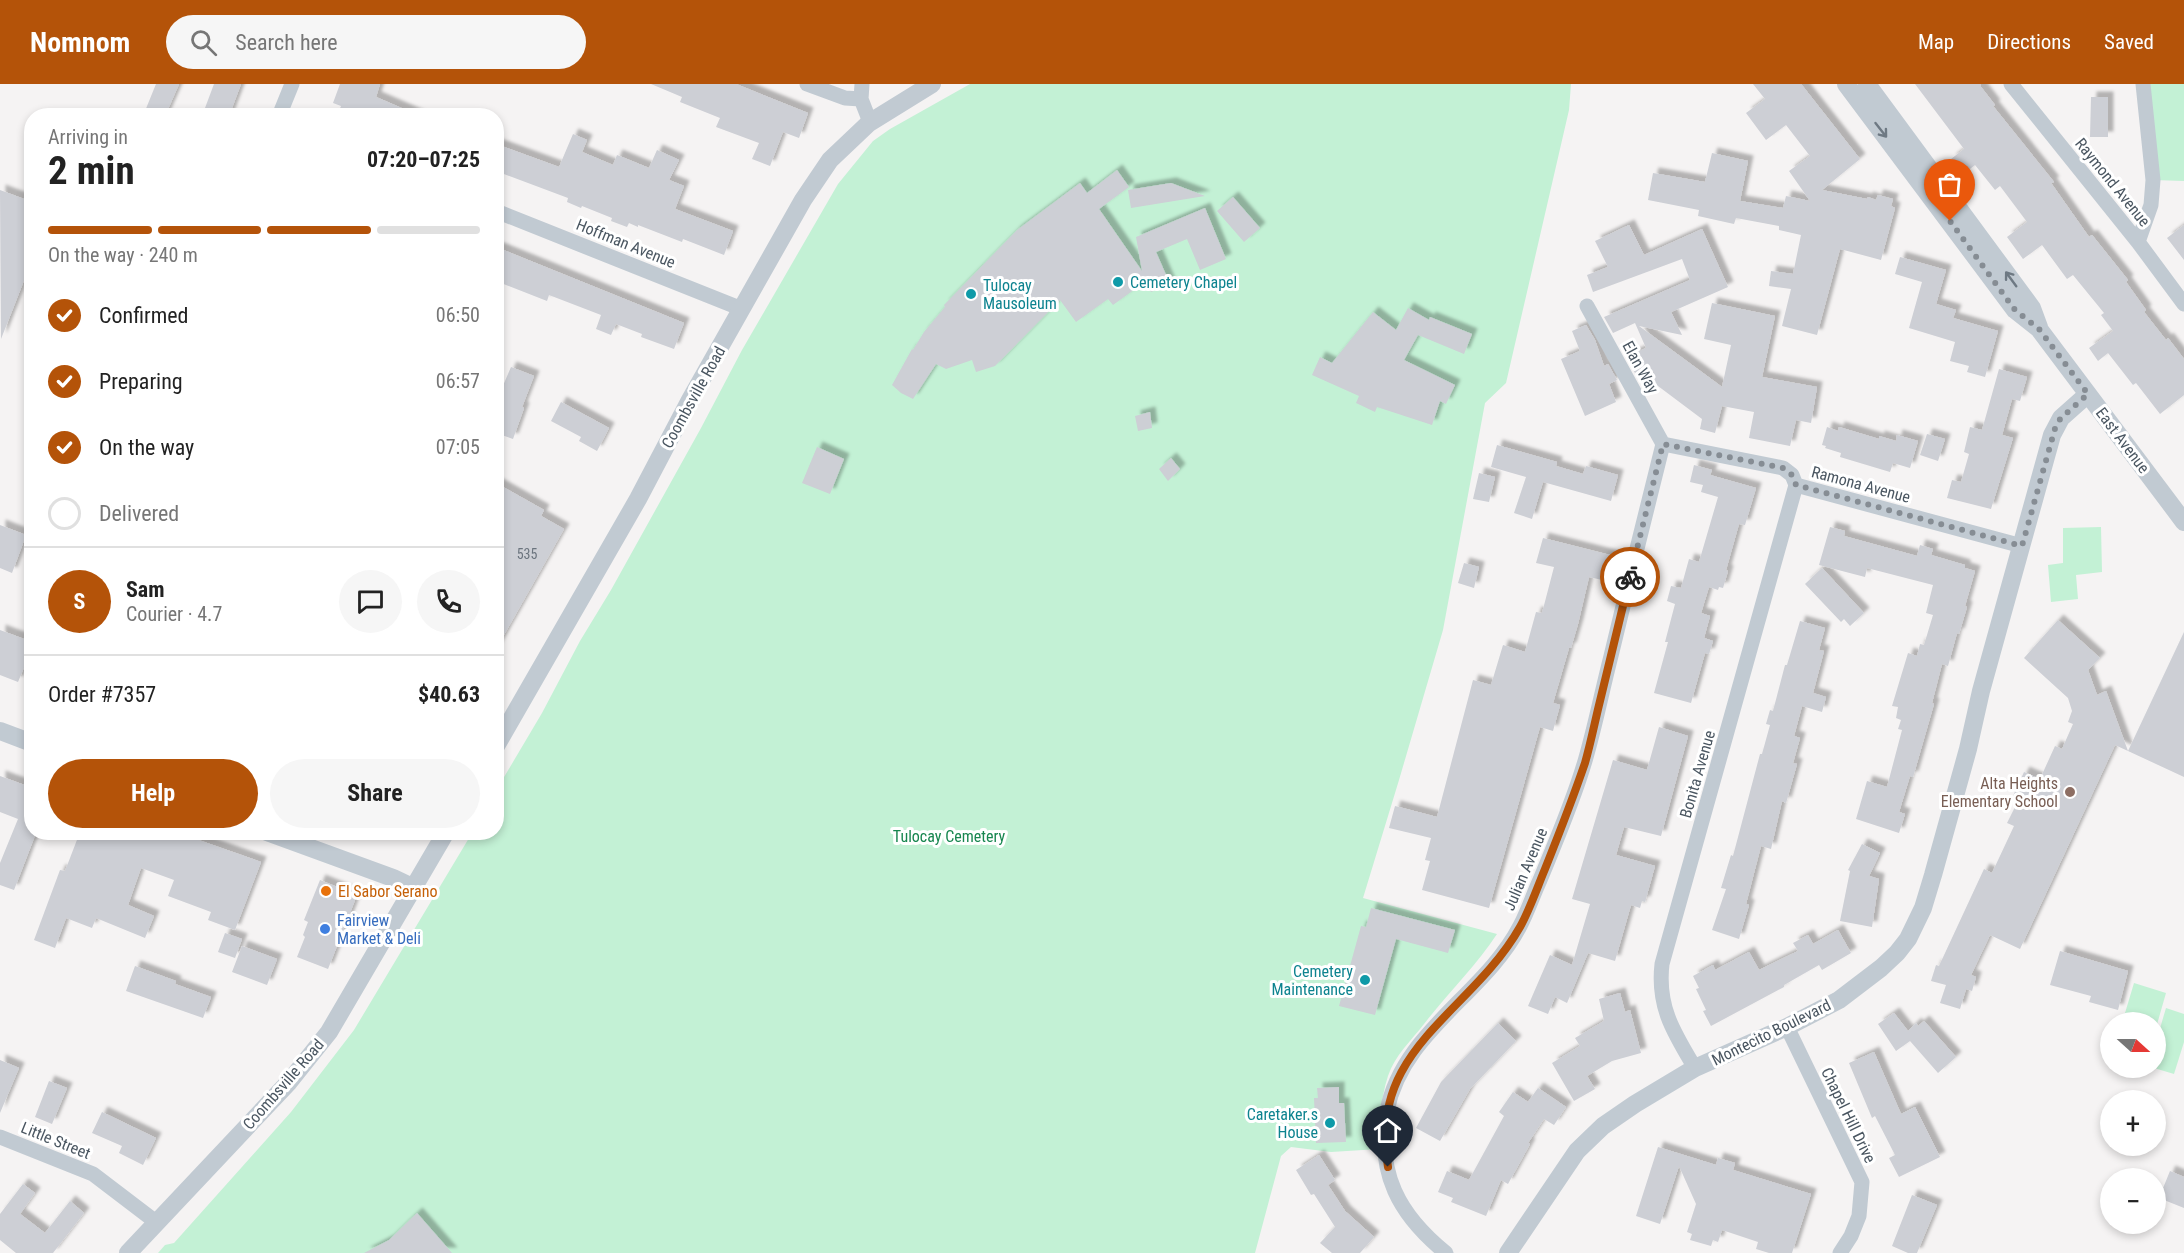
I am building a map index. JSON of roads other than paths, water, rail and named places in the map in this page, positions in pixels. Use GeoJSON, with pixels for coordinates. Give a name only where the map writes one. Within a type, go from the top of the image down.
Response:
{"type":"FeatureCollection","features":[{"type":"Feature","properties":{"kind":"street"},"geometry":{"type":"LineString","coordinates":[[282,108],[292,84]]}},
{"type":"Feature","properties":{"kind":"street"},"geometry":{"type":"LineString","coordinates":[[807,84],[845,98],[862,91],[870,122]]}},
{"type":"Feature","properties":{"kind":"street","name":"Coombsville Road"},"geometry":{"type":"LineString","coordinates":[[504,732],[638,499],[690,400],[803,200],[830,160],[870,122],[932,84]]}},
{"type":"Feature","properties":{"kind":"street","name":"East Avenue"},"geometry":{"type":"LineString","coordinates":[[1846,84],[2015,310],[2039,329],[2184,522]]}},
{"type":"Feature","properties":{"kind":"street","name":"East Avenue"},"geometry":{"type":"LineString","coordinates":[[1867,84],[2032,308],[2039,329]]}},
{"type":"Feature","properties":{"kind":"street","name":"Raymond Avenue"},"geometry":{"type":"LineString","coordinates":[[2011,84],[2138,242],[2184,304]]}},
{"type":"Feature","properties":{"kind":"street"},"geometry":{"type":"LineString","coordinates":[[2138,242],[2151,205],[2153,180],[2143,84]]}},
{"type":"Feature","properties":{"kind":"street","name":"Hoffman Avenue"},"geometry":{"type":"LineString","coordinates":[[504,214],[742,309]]}},
{"type":"Feature","properties":{"kind":"street","name":"Elan Way"},"geometry":{"type":"LineString","coordinates":[[1587,306],[1663,444]]}},
{"type":"Feature","properties":{"kind":"street","name":"Montecito Boulevard"},"geometry":{"type":"LineString","coordinates":[[1508,1253],[1577,1151],[1603,1126],[1695,1068],[1787,1028],[1839,1000],[1881,968],[1908,939],[1918,920],[1933,875],[1968,748],[1981,691],[2056,425],[2088,394]]}},
{"type":"Feature","properties":{"kind":"street","name":"Ramona Avenue"},"geometry":{"type":"LineString","coordinates":[[1663,444],[1783,468],[1792,475],[1796,485],[2022,546]]}},
{"type":"Feature","properties":{"kind":"street","name":"Julian Avenue"},"geometry":{"type":"LineString","coordinates":[[1446,1253],[1408,1216],[1392,1188],[1385,1147],[1387,1112],[1398,1077],[1417,1047],[1506,950],[1521,926],[1556,842],[1585,761],[1663,444]]}},
{"type":"Feature","properties":{"kind":"street","name":"Bonita Avenue"},"geometry":{"type":"LineString","coordinates":[[1695,1068],[1678,1040],[1665,1009],[1660,980],[1662,964],[1796,485]]}},
{"type":"Feature","properties":{"kind":"street"},"geometry":{"type":"LineString","coordinates":[[0,731],[24,740]]}},
{"type":"Feature","properties":{"kind":"street"},"geometry":{"type":"LineString","coordinates":[[289,840],[393,878],[414,888]]}},
{"type":"Feature","properties":{"kind":"street","name":"Coombsville Road"},"geometry":{"type":"LineString","coordinates":[[128,1253],[289,1082],[329,1032],[441,840]]}},
{"type":"Feature","properties":{"kind":"street","name":"Chapel Hill Drive"},"geometry":{"type":"LineString","coordinates":[[1787,1028],[1862,1182],[1859,1216],[1851,1236],[1840,1253]]}},
{"type":"Feature","properties":{"kind":"street","name":"Little Street"},"geometry":{"type":"LineString","coordinates":[[0,1137],[93,1174],[156,1222]]}},
{"type":"Feature","properties":{"kind":"place","name":"Cemetery Chapel"},"geometry":{"type":"Point","coordinates":[1118,282]}},
{"type":"Feature","properties":{"kind":"place","name":"Tulocay Mausoleum"},"geometry":{"type":"Point","coordinates":[971,294]}},
{"type":"Feature","properties":{"kind":"place","name":"Alta Heights Elementary School"},"geometry":{"type":"Point","coordinates":[2070,792]}},
{"type":"Feature","properties":{"kind":"place","name":"El Sabor Serano"},"geometry":{"type":"Point","coordinates":[326,891]}},
{"type":"Feature","properties":{"kind":"place","name":"Fairview Market & Deli"},"geometry":{"type":"Point","coordinates":[325,929]}},
{"type":"Feature","properties":{"kind":"place","name":"Cemetery Maintenance"},"geometry":{"type":"Point","coordinates":[1365,980]}},
{"type":"Feature","properties":{"kind":"place","name":"Caretaker.s House"},"geometry":{"type":"Point","coordinates":[1330,1123]}},
{"type":"Feature","properties":{"kind":"park label","name":"Tulocay Cemetery"},"geometry":{"type":"Point","coordinates":[949,836]}}]}
